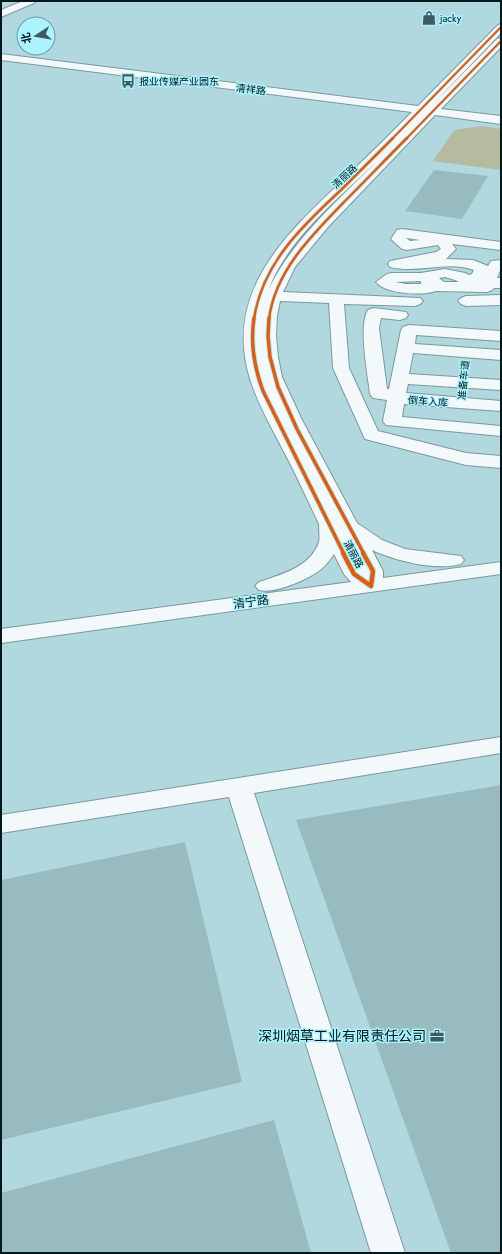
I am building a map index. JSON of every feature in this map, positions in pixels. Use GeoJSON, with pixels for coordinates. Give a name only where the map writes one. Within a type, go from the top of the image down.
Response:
{"type":"FeatureCollection","features":[{"type":"Feature","properties":{"kind":"street"},"geometry":{"type":"LineString","coordinates":[[1,10],[20,1]]}},
{"type":"Feature","properties":{"kind":"street"},"geometry":{"type":"LineString","coordinates":[[1,14],[31,1]]}},
{"type":"Feature","properties":{"kind":"street","name":"清丽路"},"geometry":{"type":"LineString","coordinates":[[445,91],[501,27]]}},
{"type":"Feature","properties":{"kind":"street","name":"清丽路"},"geometry":{"type":"LineString","coordinates":[[366,577],[338,523],[288,412],[274,376],[268,341],[266,295],[323,224],[410,128],[423,105],[445,91],[501,41]]}},
{"type":"Feature","properties":{"kind":"street","name":"清祥路"},"geometry":{"type":"LineString","coordinates":[[1,53],[370,101]]}},
{"type":"Feature","properties":{"kind":"street","name":"清祥路"},"geometry":{"type":"LineString","coordinates":[[1,57],[370,101],[423,105],[501,120]]}},
{"type":"Feature","properties":{"kind":"street"},"geometry":{"type":"LineString","coordinates":[[370,101],[423,105],[445,91],[458,104],[478,115]]}},
{"type":"Feature","properties":{"kind":"street"},"geometry":{"type":"LineString","coordinates":[[370,101],[393,113],[410,128],[443,119],[478,115]]}},
{"type":"Feature","properties":{"kind":"street","name":"清祥路"},"geometry":{"type":"LineString","coordinates":[[478,115],[501,116]]}},
{"type":"Feature","properties":{"kind":"street"},"geometry":{"type":"LineString","coordinates":[[407,246],[398,239],[402,233],[501,246]]}},
{"type":"Feature","properties":{"kind":"street"},"geometry":{"type":"LineString","coordinates":[[393,271],[393,252],[407,246],[438,241],[443,242],[447,251]]}},
{"type":"Feature","properties":{"kind":"street"},"geometry":{"type":"LineString","coordinates":[[447,251],[499,261],[491,272],[491,279]]}},
{"type":"Feature","properties":{"kind":"street"},"geometry":{"type":"LineString","coordinates":[[428,274],[430,288],[394,288],[384,282],[393,271],[441,256],[447,251]]}},
{"type":"Feature","properties":{"kind":"street"},"geometry":{"type":"LineString","coordinates":[[428,274],[460,263],[491,279]]}},
{"type":"Feature","properties":{"kind":"street"},"geometry":{"type":"LineString","coordinates":[[368,292],[385,266],[393,271],[428,274],[453,270],[491,279]]}},
{"type":"Feature","properties":{"kind":"street"},"geometry":{"type":"LineString","coordinates":[[338,297],[368,292],[453,294],[491,279]]}},
{"type":"Feature","properties":{"kind":"street"},"geometry":{"type":"LineString","coordinates":[[368,292],[418,298],[501,296]]}},
{"type":"Feature","properties":{"kind":"street"},"geometry":{"type":"LineString","coordinates":[[266,295],[338,297],[400,301],[501,300]]}},
{"type":"Feature","properties":{"kind":"street"},"geometry":{"type":"LineString","coordinates":[[338,297],[341,368],[370,435],[466,459],[501,462]]}},
{"type":"Feature","properties":{"kind":"street"},"geometry":{"type":"LineString","coordinates":[[501,323],[374,313],[371,328],[396,343],[466,346],[501,344]]}},
{"type":"Feature","properties":{"kind":"street"},"geometry":{"type":"LineString","coordinates":[[466,346],[501,336]]}},
{"type":"Feature","properties":{"kind":"street"},"geometry":{"type":"LineString","coordinates":[[375,367],[396,343]]}},
{"type":"Feature","properties":{"kind":"street"},"geometry":{"type":"LineString","coordinates":[[396,343],[401,372],[392,421],[501,431]]}},
{"type":"Feature","properties":{"kind":"street"},"geometry":{"type":"LineString","coordinates":[[466,346],[501,355]]}},
{"type":"Feature","properties":{"kind":"street"},"geometry":{"type":"LineString","coordinates":[[466,346],[501,359]]}},
{"type":"Feature","properties":{"kind":"street","name":"准备车道"},"geometry":{"type":"LineString","coordinates":[[458,427],[466,346]]}},
{"type":"Feature","properties":{"kind":"street","name":"倒车入库"},"geometry":{"type":"LineString","coordinates":[[501,394],[461,392],[397,397],[379,394],[375,367],[401,372],[461,392],[501,411]]}},
{"type":"Feature","properties":{"kind":"street"},"geometry":{"type":"LineString","coordinates":[[461,392],[501,377]]}},
{"type":"Feature","properties":{"kind":"street"},"geometry":{"type":"LineString","coordinates":[[461,392],[501,384]]}},
{"type":"Feature","properties":{"kind":"street"},"geometry":{"type":"LineString","coordinates":[[461,392],[501,406]]}},
{"type":"Feature","properties":{"kind":"street"},"geometry":{"type":"LineString","coordinates":[[266,586],[293,577],[309,568],[323,555],[338,523],[359,534],[370,542],[389,550],[428,560],[454,560]]}},
{"type":"Feature","properties":{"kind":"street","name":"清宁路"},"geometry":{"type":"LineString","coordinates":[[1,636],[366,577],[454,560],[501,554]]}},
{"type":"Feature","properties":{"kind":"street","name":"清宁路"},"geometry":{"type":"LineString","coordinates":[[1,621],[266,586],[366,577],[501,568]]}},
{"type":"Feature","properties":{"kind":"street"},"geometry":{"type":"LineString","coordinates":[[1,824],[501,745]]}},
{"type":"Feature","properties":{"kind":"street"},"geometry":{"type":"LineString","coordinates":[[239,787],[388,1253]]}},
{"type":"Feature","properties":{"kind":"green space"},"geometry":{"type":"Polygon","coordinates":[[[482,126],[501,129],[501,170],[433,161],[454,130],[482,126]]]}},
{"type":"Feature","properties":{"kind":"building"},"geometry":{"type":"Polygon","coordinates":[[[434,170],[488,176],[462,219],[405,211],[434,170]]]}},
{"type":"Feature","properties":{"kind":"building","name":"深圳烟草工业有限责任公司"},"geometry":{"type":"Polygon","coordinates":[[[501,785],[501,1253],[451,1253],[296,820],[501,785]]]}},
{"type":"Feature","properties":{"kind":"building"},"geometry":{"type":"Polygon","coordinates":[[[185,842],[242,1082],[1,1140],[1,880],[185,842]]]}},
{"type":"Feature","properties":{"kind":"building"},"geometry":{"type":"Polygon","coordinates":[[[274,1120],[311,1253],[1,1253],[1,1193],[274,1120]]]}},
{"type":"Feature","properties":{"kind":"cycle path"},"geometry":{"type":"LineString","coordinates":[[501,27],[453,78],[301,229],[276,259],[259,294],[253,323],[253,352],[258,378],[274,416],[354,574],[371,586],[373,571],[297,429],[274,377],[268,347],[268,326],[271,306],[282,276],[323,224],[501,41]]}},
{"type":"Feature","properties":{"kind":"place","name":"jacky"},"geometry":{"type":"Point","coordinates":[429,18]}},
{"type":"Feature","properties":{"kind":"place","name":"报业传媒产业园东"},"geometry":{"type":"Point","coordinates":[128,81]}},
{"type":"Feature","properties":{"kind":"place","name":"深圳烟草工业有限责任公司"},"geometry":{"type":"Point","coordinates":[437,1036]}}]}
